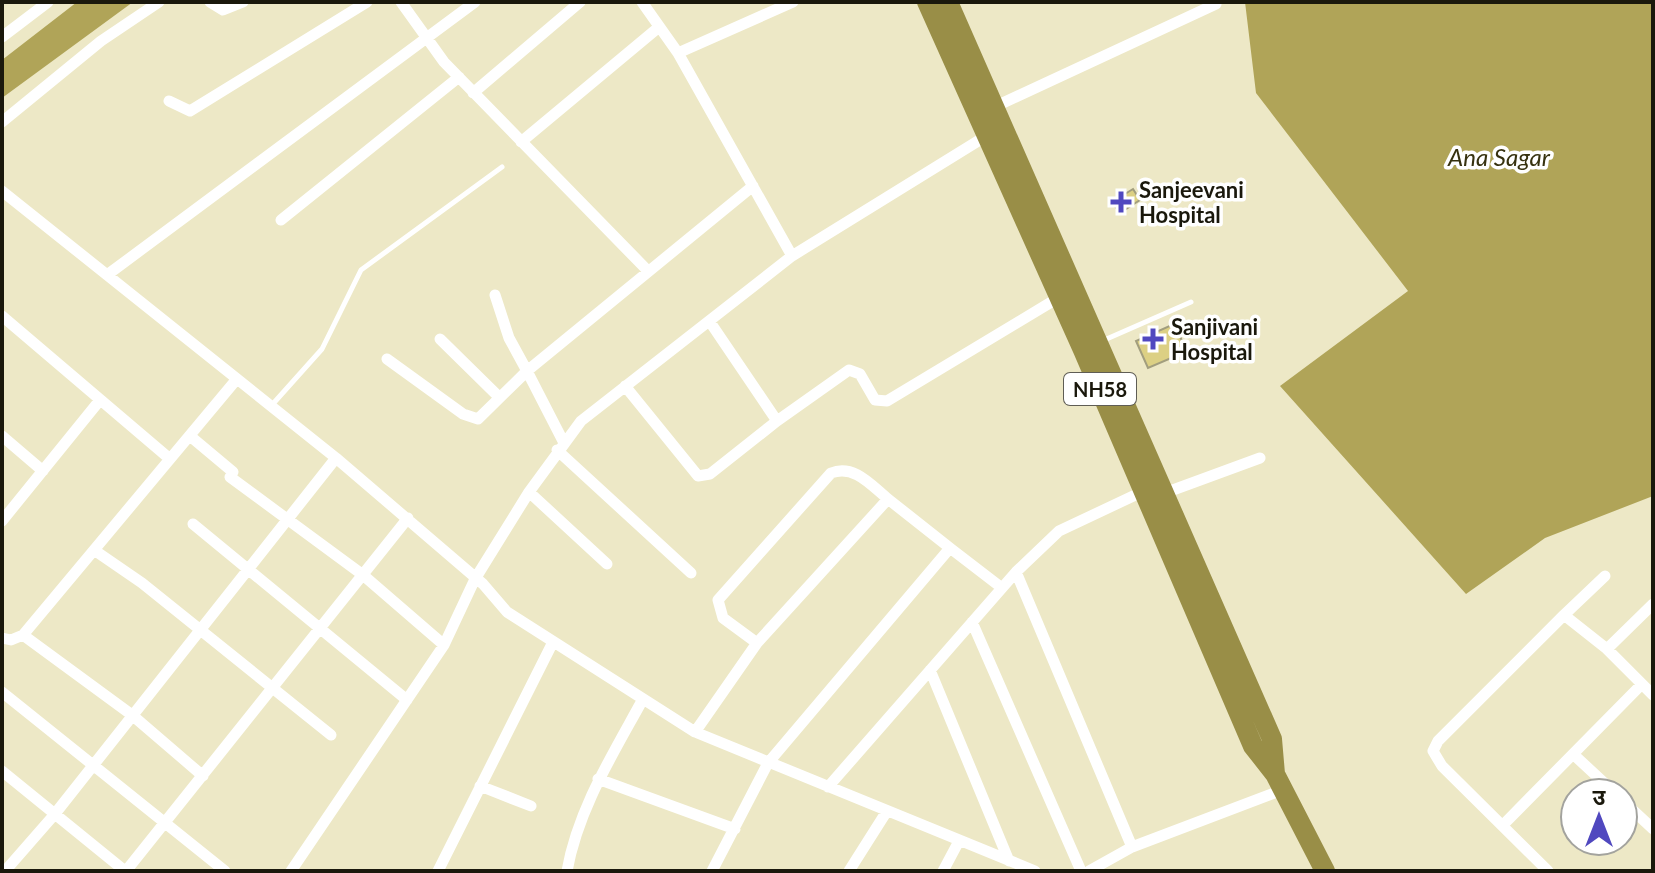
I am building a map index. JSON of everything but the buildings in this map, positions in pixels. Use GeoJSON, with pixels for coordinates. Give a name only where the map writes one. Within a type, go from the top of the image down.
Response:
{"type":"FeatureCollection","features":[{"type":"Feature","properties":{"kind":"highway","name":"NH58"},"geometry":{"type":"LineString","coordinates":[[927,2],[989,121],[1154,492],[1272,739],[1278,782],[1325,871]]}},
{"type":"Feature","properties":{"kind":"highway","name":"NH58"},"geometry":{"type":"LineString","coordinates":[[948,2],[989,121],[1058,298],[1091,346]]}},
{"type":"Feature","properties":{"kind":"street"},"geometry":{"type":"LineString","coordinates":[[2,37],[48,2]]}},
{"type":"Feature","properties":{"kind":"street"},"geometry":{"type":"LineString","coordinates":[[2,122],[101,41],[159,2]]}},
{"type":"Feature","properties":{"kind":"street"},"geometry":{"type":"LineString","coordinates":[[210,2],[223,10],[243,2]]}},
{"type":"Feature","properties":{"kind":"street"},"geometry":{"type":"LineString","coordinates":[[169,101],[190,111],[353,7],[367,2]]}},
{"type":"Feature","properties":{"kind":"street"},"geometry":{"type":"LineString","coordinates":[[401,2],[425,41],[648,271]]}},
{"type":"Feature","properties":{"kind":"street"},"geometry":{"type":"LineString","coordinates":[[107,275],[475,2]]}},
{"type":"Feature","properties":{"kind":"street"},"geometry":{"type":"LineString","coordinates":[[473,93],[580,2]]}},
{"type":"Feature","properties":{"kind":"street"},"geometry":{"type":"LineString","coordinates":[[642,2],[678,53],[792,256]]}},
{"type":"Feature","properties":{"kind":"street"},"geometry":{"type":"LineString","coordinates":[[678,53],[793,2]]}},
{"type":"Feature","properties":{"kind":"street"},"geometry":{"type":"LineString","coordinates":[[291,871],[444,645],[475,579],[560,445],[625,386],[792,256],[989,121],[1216,4]]}},
{"type":"Feature","properties":{"kind":"street"},"geometry":{"type":"LineString","coordinates":[[521,142],[659,27]]}},
{"type":"Feature","properties":{"kind":"street"},"geometry":{"type":"LineString","coordinates":[[281,220],[459,77]]}},
{"type":"Feature","properties":{"kind":"street"},"geometry":{"type":"LineString","coordinates":[[387,359],[471,419],[482,416],[527,371],[753,186]]}},
{"type":"Feature","properties":{"kind":"street"},"geometry":{"type":"LineString","coordinates":[[2,191],[408,518],[507,612],[695,732],[1031,870]]}},
{"type":"Feature","properties":{"kind":"street"},"geometry":{"type":"LineString","coordinates":[[495,295],[509,338],[560,445],[691,573]]}},
{"type":"Feature","properties":{"kind":"street"},"geometry":{"type":"LineString","coordinates":[[625,386],[698,476],[710,474],[849,370],[860,374],[875,400],[887,401],[1058,298]]}},
{"type":"Feature","properties":{"kind":"street"},"geometry":{"type":"LineString","coordinates":[[2,316],[170,459]]}},
{"type":"Feature","properties":{"kind":"street"},"geometry":{"type":"LineString","coordinates":[[710,322],[777,421]]}},
{"type":"Feature","properties":{"kind":"street"},"geometry":{"type":"LineString","coordinates":[[440,339],[499,397]]}},
{"type":"Feature","properties":{"kind":"street"},"geometry":{"type":"LineString","coordinates":[[2,638],[11,640],[23,635],[236,380]]}},
{"type":"Feature","properties":{"kind":"street"},"geometry":{"type":"LineString","coordinates":[[2,521],[100,400]]}},
{"type":"Feature","properties":{"kind":"street"},"geometry":{"type":"LineString","coordinates":[[2,436],[43,471]]}},
{"type":"Feature","properties":{"kind":"street"},"geometry":{"type":"LineString","coordinates":[[190,436],[231,474],[363,575],[444,645]]}},
{"type":"Feature","properties":{"kind":"street"},"geometry":{"type":"LineString","coordinates":[[5,871],[54,815],[336,458]]}},
{"type":"Feature","properties":{"kind":"street"},"geometry":{"type":"LineString","coordinates":[[828,787],[1016,572],[1059,531],[1154,492],[1260,458]]}},
{"type":"Feature","properties":{"kind":"street"},"geometry":{"type":"LineString","coordinates":[[757,643],[723,618],[718,600],[831,473],[839,470],[855,473],[1002,588]]}},
{"type":"Feature","properties":{"kind":"street"},"geometry":{"type":"LineString","coordinates":[[529,492],[607,564]]}},
{"type":"Feature","properties":{"kind":"street"},"geometry":{"type":"LineString","coordinates":[[695,732],[757,643],[888,499]]}},
{"type":"Feature","properties":{"kind":"street"},"geometry":{"type":"LineString","coordinates":[[2,771],[126,871],[408,518]]}},
{"type":"Feature","properties":{"kind":"street"},"geometry":{"type":"LineString","coordinates":[[193,524],[407,700]]}},
{"type":"Feature","properties":{"kind":"street"},"geometry":{"type":"LineString","coordinates":[[712,871],[768,763],[950,548]]}},
{"type":"Feature","properties":{"kind":"street"},"geometry":{"type":"LineString","coordinates":[[94,550],[142,583],[331,735]]}},
{"type":"Feature","properties":{"kind":"street"},"geometry":{"type":"LineString","coordinates":[[1016,572],[1132,847]]}},
{"type":"Feature","properties":{"kind":"street"},"geometry":{"type":"LineString","coordinates":[[1548,871],[1442,766],[1433,751],[1438,741],[1605,576]]}},
{"type":"Feature","properties":{"kind":"street"},"geometry":{"type":"LineString","coordinates":[[1607,649],[1653,604]]}},
{"type":"Feature","properties":{"kind":"street"},"geometry":{"type":"LineString","coordinates":[[1564,615],[1607,649],[1653,695]]}},
{"type":"Feature","properties":{"kind":"street"},"geometry":{"type":"LineString","coordinates":[[972,622],[1081,871]]}},
{"type":"Feature","properties":{"kind":"street"},"geometry":{"type":"LineString","coordinates":[[23,635],[132,715],[203,776]]}},
{"type":"Feature","properties":{"kind":"street"},"geometry":{"type":"LineString","coordinates":[[438,871],[553,642]]}},
{"type":"Feature","properties":{"kind":"street"},"geometry":{"type":"LineString","coordinates":[[930,670],[1009,861]]}},
{"type":"Feature","properties":{"kind":"street"},"geometry":{"type":"LineString","coordinates":[[1503,825],[1642,684]]}},
{"type":"Feature","properties":{"kind":"street"},"geometry":{"type":"LineString","coordinates":[[2,692],[225,871]]}},
{"type":"Feature","properties":{"kind":"street"},"geometry":{"type":"LineString","coordinates":[[567,871],[571,849],[598,779],[643,699]]}},
{"type":"Feature","properties":{"kind":"street"},"geometry":{"type":"LineString","coordinates":[[1573,754],[1598,777]]}},
{"type":"Feature","properties":{"kind":"street"},"geometry":{"type":"LineString","coordinates":[[598,779],[735,829]]}},
{"type":"Feature","properties":{"kind":"street"},"geometry":{"type":"LineString","coordinates":[[1089,871],[1132,847],[1278,782]]}},
{"type":"Feature","properties":{"kind":"street"},"geometry":{"type":"LineString","coordinates":[[480,786],[531,806]]}},
{"type":"Feature","properties":{"kind":"street"},"geometry":{"type":"LineString","coordinates":[[849,871],[887,811]]}},
{"type":"Feature","properties":{"kind":"street"},"geometry":{"type":"LineString","coordinates":[[943,871],[959,841]]}},
{"type":"Feature","properties":{"kind":"lane"},"geometry":{"type":"LineString","coordinates":[[271,407],[322,349],[361,270],[502,167]]}},
{"type":"Feature","properties":{"kind":"lane"},"geometry":{"type":"LineString","coordinates":[[1091,346],[1191,302]]}},
{"type":"Feature","properties":{"kind":"water"},"geometry":{"type":"Polygon","coordinates":[[[77,2],[133,2],[2,98],[2,60],[77,2]]]}},
{"type":"Feature","properties":{"kind":"water","name":"Ana Sagar"},"geometry":{"type":"Polygon","coordinates":[[[1245,2],[1653,2],[1653,496],[1545,538],[1466,594],[1280,386],[1408,291],[1256,93],[1245,2]]]}},
{"type":"Feature","properties":{"kind":"place","name":"Sanjeevani Hospital"},"geometry":{"type":"Point","coordinates":[1121,202]}},
{"type":"Feature","properties":{"kind":"place","name":"Sanjivani Hospital"},"geometry":{"type":"Point","coordinates":[1153,339]}}]}
